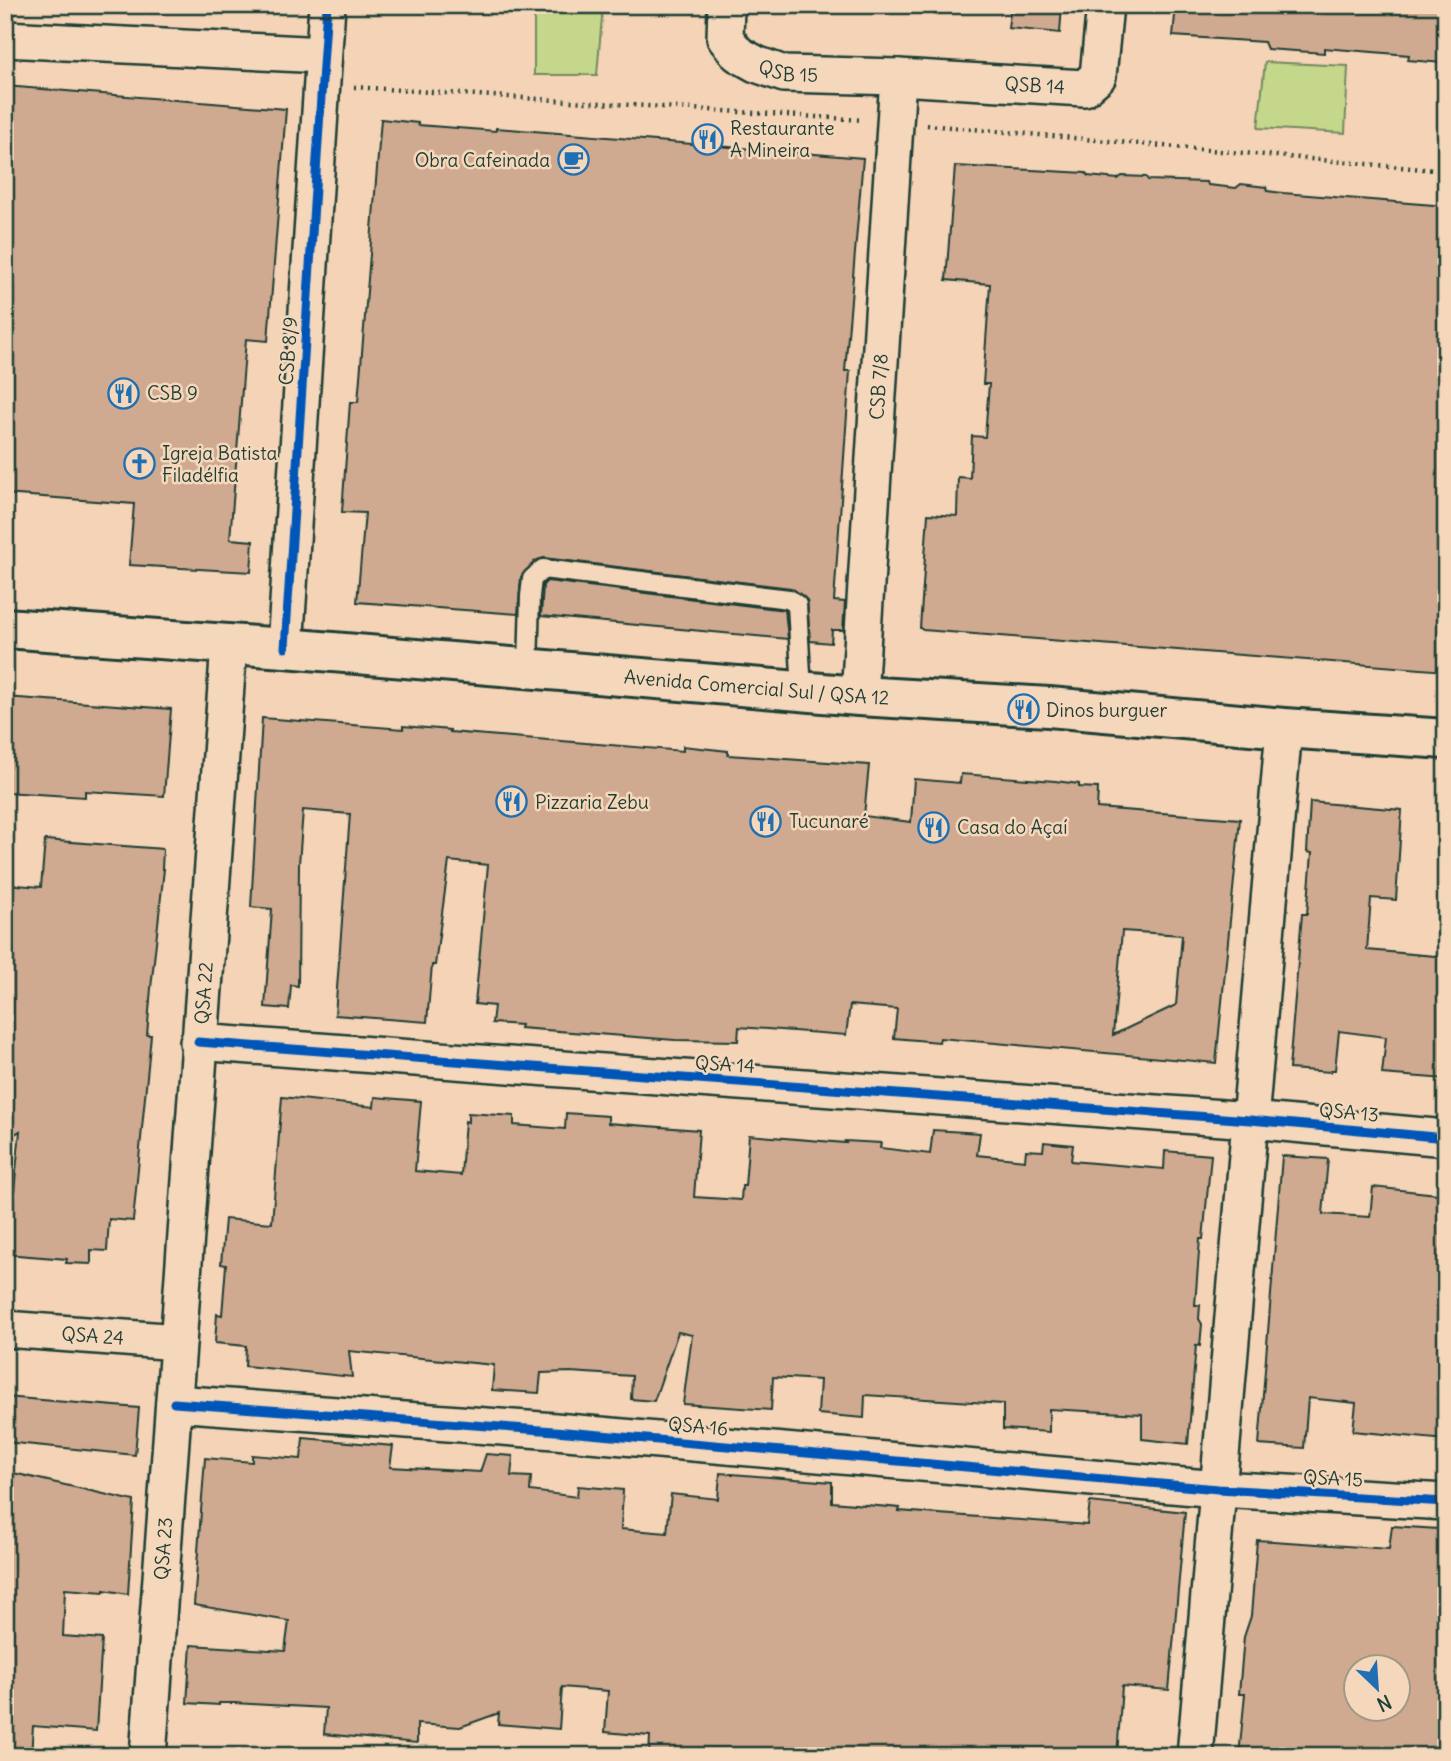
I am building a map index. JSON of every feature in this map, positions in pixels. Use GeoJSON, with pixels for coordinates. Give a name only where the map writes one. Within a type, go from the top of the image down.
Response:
{"type":"FeatureCollection","features":[{"type":"Feature","properties":{"kind":"main road","name":"Avenida Comercial Sul / QSA 12"},"geometry":{"type":"LineString","coordinates":[[5,628],[285,648],[859,696],[1049,707],[1446,739]]}},
{"type":"Feature","properties":{"kind":"street","name":"CSB 8/9"},"geometry":{"type":"LineString","coordinates":[[285,648],[327,5]]}},
{"type":"Feature","properties":{"kind":"street","name":"QSB 15"},"geometry":{"type":"LineString","coordinates":[[726,5],[725,38],[738,54],[756,64],[784,74],[898,77]]}},
{"type":"Feature","properties":{"kind":"street","name":"QSB 14"},"geometry":{"type":"LineString","coordinates":[[898,77],[1084,88],[1098,76],[1105,5]]}},
{"type":"Feature","properties":{"kind":"street"},"geometry":{"type":"LineString","coordinates":[[5,39],[323,70]]}},
{"type":"Feature","properties":{"kind":"street","name":"CSB 7/8"},"geometry":{"type":"LineString","coordinates":[[859,696],[898,77]]}},
{"type":"Feature","properties":{"kind":"street","name":"QSA 22"},"geometry":{"type":"LineString","coordinates":[[178,1342],[229,645]]}},
{"type":"Feature","properties":{"kind":"street"},"geometry":{"type":"LineString","coordinates":[[1195,1756],[1284,728]]}},
{"type":"Feature","properties":{"kind":"street","name":"QSA 14"},"geometry":{"type":"LineString","coordinates":[[198,1042],[1250,1120]]}},
{"type":"Feature","properties":{"kind":"street","name":"QSA 13"},"geometry":{"type":"LineString","coordinates":[[1250,1120],[1446,1138]]}},
{"type":"Feature","properties":{"kind":"street","name":"QSA 24"},"geometry":{"type":"LineString","coordinates":[[5,1329],[178,1342]]}},
{"type":"Feature","properties":{"kind":"street","name":"QSA 23"},"geometry":{"type":"LineString","coordinates":[[148,1756],[178,1342]]}},
{"type":"Feature","properties":{"kind":"street","name":"QSA 16"},"geometry":{"type":"LineString","coordinates":[[174,1403],[555,1431],[1218,1489]]}},
{"type":"Feature","properties":{"kind":"street","name":"QSA 15"},"geometry":{"type":"LineString","coordinates":[[1218,1489],[1446,1502]]}},
{"type":"Feature","properties":{"kind":"lane"},"geometry":{"type":"LineString","coordinates":[[528,668],[530,596],[533,579],[543,569],[789,598],[797,606],[802,691]]}},
{"type":"Feature","properties":{"kind":"path"},"geometry":{"type":"LineString","coordinates":[[323,70],[1446,171]]}},
{"type":"Feature","properties":{"kind":"green space"},"geometry":{"type":"Polygon","coordinates":[[[534,5],[603,5],[597,75],[534,75],[534,5]]]}},
{"type":"Feature","properties":{"kind":"green space"},"geometry":{"type":"Polygon","coordinates":[[[1265,62],[1348,66],[1345,133],[1258,128],[1265,62]]]}},
{"type":"Feature","properties":{"kind":"building"},"geometry":{"type":"Polygon","coordinates":[[[1011,5],[1062,5],[1060,33],[1008,28],[1011,5]]]}},
{"type":"Feature","properties":{"kind":"building"},"geometry":{"type":"Polygon","coordinates":[[[1176,5],[1446,5],[1443,63],[1408,60],[1409,55],[1324,48],[1324,53],[1267,49],[1264,42],[1173,36],[1176,5]]]}},
{"type":"Feature","properties":{"kind":"building"},"geometry":{"type":"Polygon","coordinates":[[[5,86],[286,109],[268,341],[246,339],[230,539],[253,541],[251,572],[129,565],[134,504],[5,494],[5,86]]]}},
{"type":"Feature","properties":{"kind":"building"},"geometry":{"type":"Polygon","coordinates":[[[381,119],[418,125],[496,131],[496,128],[863,158],[845,371],[850,371],[834,601],[845,602],[843,630],[832,630],[831,643],[810,641],[807,600],[791,588],[544,558],[535,561],[521,577],[518,614],[357,602],[365,513],[342,512],[350,402],[358,402],[381,119]]]}},
{"type":"Feature","properties":{"kind":"building"},"geometry":{"type":"Polygon","coordinates":[[[955,166],[1086,173],[1088,176],[1118,179],[1122,176],[1146,177],[1148,180],[1207,182],[1208,185],[1236,188],[1241,184],[1266,187],[1267,191],[1283,193],[1446,206],[1446,671],[920,628],[928,514],[957,516],[958,477],[970,478],[972,436],[985,437],[989,384],[983,384],[990,284],[946,280],[955,166]]]}},
{"type":"Feature","properties":{"kind":"building"},"geometry":{"type":"Polygon","coordinates":[[[547,581],[785,610],[788,639],[541,616],[543,585],[547,581]]]}},
{"type":"Feature","properties":{"kind":"building"},"geometry":{"type":"Polygon","coordinates":[[[5,697],[171,709],[164,796],[85,791],[85,797],[5,792],[5,697]]]}},
{"type":"Feature","properties":{"kind":"building"},"geometry":{"type":"Polygon","coordinates":[[[262,718],[403,729],[403,726],[683,751],[683,746],[728,751],[728,755],[869,765],[864,816],[911,822],[914,779],[960,783],[961,774],[1055,781],[1098,788],[1097,808],[1240,819],[1216,1063],[940,1038],[939,1042],[894,1038],[897,1009],[850,1005],[846,1035],[739,1027],[738,1041],[675,1040],[520,1028],[521,1025],[492,1023],[494,1006],[475,1004],[488,865],[449,861],[435,965],[432,965],[427,1022],[335,1015],[350,814],[303,810],[299,864],[298,986],[291,985],[289,1009],[265,1007],[272,909],[251,907],[262,718]],[[1122,931],[1113,1035],[1176,1005],[1182,935],[1122,931]]]}},
{"type":"Feature","properties":{"kind":"building"},"geometry":{"type":"Polygon","coordinates":[[[1310,802],[1402,810],[1396,900],[1371,898],[1367,950],[1446,957],[1446,1079],[1382,1074],[1386,1037],[1339,1031],[1335,1070],[1289,1069],[1302,914],[1307,914],[1312,853],[1307,852],[1310,802]]]}},
{"type":"Feature","properties":{"kind":"building"},"geometry":{"type":"Polygon","coordinates":[[[45,840],[163,849],[164,869],[147,1035],[151,1035],[133,1221],[109,1219],[107,1251],[91,1250],[91,1264],[66,1263],[67,1259],[5,1254],[5,1210],[12,1211],[20,1131],[5,1140],[5,884],[41,887],[45,840]]]}},
{"type":"Feature","properties":{"kind":"building"},"geometry":{"type":"Polygon","coordinates":[[[282,1097],[374,1107],[375,1097],[421,1101],[415,1171],[461,1175],[468,1113],[514,1116],[514,1125],[565,1129],[566,1113],[608,1116],[608,1123],[699,1130],[694,1197],[741,1200],[742,1186],[745,1186],[749,1135],[846,1143],[845,1141],[881,1143],[880,1148],[930,1154],[933,1130],[980,1133],[977,1155],[1025,1160],[1026,1150],[1043,1151],[1044,1142],[1073,1145],[1071,1161],[1164,1169],[1165,1151],[1211,1155],[1195,1305],[1200,1305],[1199,1319],[1202,1324],[1200,1346],[1196,1345],[1188,1444],[1142,1439],[1142,1414],[1049,1409],[1049,1432],[1003,1429],[1003,1404],[865,1395],[864,1418],[818,1414],[820,1380],[773,1377],[771,1410],[683,1404],[692,1335],[678,1332],[654,1401],[631,1399],[632,1376],[541,1373],[539,1393],[492,1390],[494,1365],[349,1351],[352,1377],[245,1366],[246,1346],[215,1343],[217,1314],[222,1315],[226,1265],[221,1264],[225,1219],[272,1223],[282,1097]]]}},
{"type":"Feature","properties":{"kind":"building"},"geometry":{"type":"Polygon","coordinates":[[[1282,1156],[1328,1159],[1323,1214],[1370,1217],[1373,1187],[1446,1195],[1446,1440],[1353,1431],[1356,1403],[1308,1398],[1304,1448],[1259,1445],[1282,1156]]]}},
{"type":"Feature","properties":{"kind":"building"},"geometry":{"type":"Polygon","coordinates":[[[5,1397],[139,1408],[135,1455],[5,1442],[5,1397]]]}},
{"type":"Feature","properties":{"kind":"building"},"geometry":{"type":"Polygon","coordinates":[[[303,1438],[393,1446],[390,1467],[480,1472],[486,1454],[513,1456],[511,1476],[531,1477],[530,1491],[577,1497],[578,1486],[623,1490],[621,1529],[667,1533],[671,1494],[718,1499],[720,1473],[832,1482],[832,1502],[900,1508],[899,1511],[1087,1525],[1090,1502],[1185,1512],[1169,1690],[1122,1686],[1117,1756],[649,1756],[650,1736],[605,1732],[608,1691],[562,1687],[559,1729],[498,1724],[499,1713],[460,1727],[417,1724],[417,1743],[324,1734],[326,1708],[187,1703],[191,1645],[285,1651],[289,1621],[194,1605],[205,1458],[252,1462],[252,1455],[301,1459],[303,1438]]]}},
{"type":"Feature","properties":{"kind":"building"},"geometry":{"type":"Polygon","coordinates":[[[5,1471],[134,1501],[128,1594],[65,1589],[63,1636],[102,1639],[96,1731],[33,1726],[31,1756],[5,1756],[5,1471]]]}},
{"type":"Feature","properties":{"kind":"building"},"geometry":{"type":"Polygon","coordinates":[[[1392,1526],[1438,1529],[1438,1538],[1446,1539],[1446,1756],[1239,1756],[1245,1694],[1239,1694],[1244,1637],[1251,1616],[1257,1540],[1389,1549],[1392,1526]]]}},
{"type":"Feature","properties":{"kind":"cycle path"},"geometry":{"type":"LineString","coordinates":[[285,648],[327,5]]}},
{"type":"Feature","properties":{"kind":"cycle path"},"geometry":{"type":"LineString","coordinates":[[198,1042],[1250,1120],[1446,1138]]}},
{"type":"Feature","properties":{"kind":"cycle path"},"geometry":{"type":"LineString","coordinates":[[174,1403],[555,1431],[1218,1489],[1446,1502]]}},
{"type":"Feature","properties":{"kind":"place","name":"Restaurante A Mineira"},"geometry":{"type":"Point","coordinates":[707,139]}},
{"type":"Feature","properties":{"kind":"place","name":"Obra Cafeinada"},"geometry":{"type":"Point","coordinates":[573,160]}},
{"type":"Feature","properties":{"kind":"place","name":"CSB 9"},"geometry":{"type":"Point","coordinates":[124,393]}},
{"type":"Feature","properties":{"kind":"place","name":"Igreja Batista Filadélfia"},"geometry":{"type":"Point","coordinates":[139,464]}},
{"type":"Feature","properties":{"kind":"place","name":"Dinos burguer"},"geometry":{"type":"Point","coordinates":[1023,710]}},
{"type":"Feature","properties":{"kind":"place","name":"Pizzaria Zebu"},"geometry":{"type":"Point","coordinates":[512,802]}},
{"type":"Feature","properties":{"kind":"place","name":"Tucunaré"},"geometry":{"type":"Point","coordinates":[766,821]}},
{"type":"Feature","properties":{"kind":"place","name":"Casa do Açaí"},"geometry":{"type":"Point","coordinates":[934,827]}}]}
